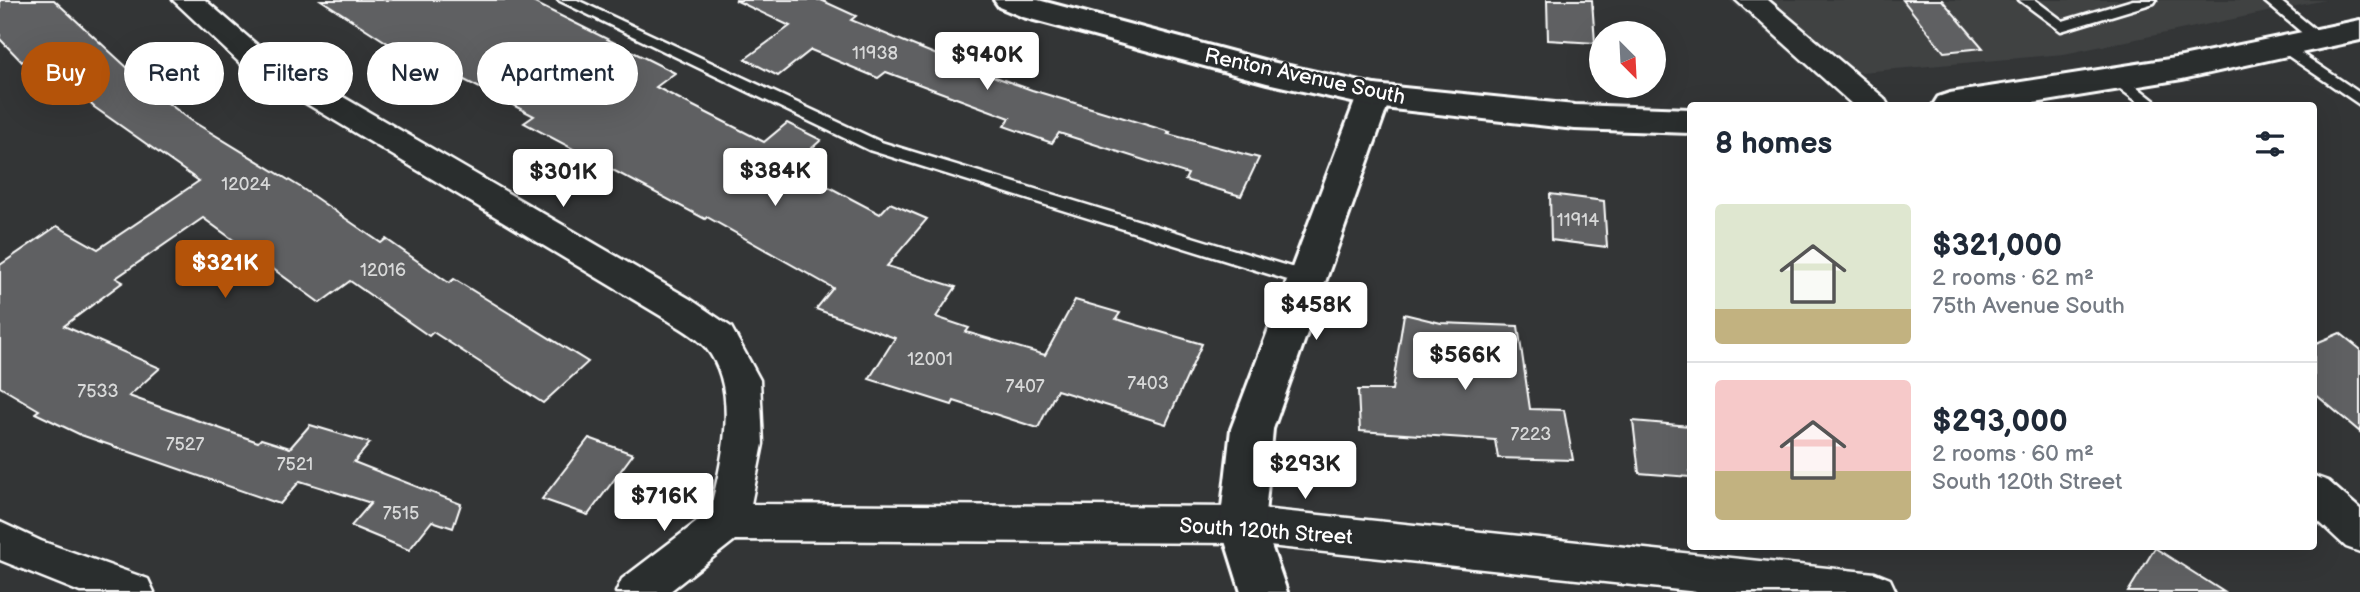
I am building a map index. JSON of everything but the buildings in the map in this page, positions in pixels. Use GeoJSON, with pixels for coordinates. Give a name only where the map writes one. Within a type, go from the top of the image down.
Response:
{"type":"FeatureCollection","features":[{"type":"Feature","properties":{"kind":"main road","name":"Renton Avenue South"},"geometry":{"type":"LineString","coordinates":[[1010,0],[1034,10],[1267,72],[1374,96],[1575,117],[1687,121]]}},
{"type":"Feature","properties":{"kind":"main road"},"geometry":{"type":"LineString","coordinates":[[1969,102],[2182,68],[2360,30]]}},
{"type":"Feature","properties":{"kind":"main road"},"geometry":{"type":"LineString","coordinates":[[1264,592],[1242,525],[1252,429],[1374,96]]}},
{"type":"Feature","properties":{"kind":"street"},"geometry":{"type":"LineString","coordinates":[[187,0],[253,58],[678,309],[718,337],[742,380],[744,444],[728,522],[636,592]]}},
{"type":"Feature","properties":{"kind":"street"},"geometry":{"type":"LineString","coordinates":[[1750,0],[1869,102]]}},
{"type":"Feature","properties":{"kind":"street"},"geometry":{"type":"LineString","coordinates":[[2317,496],[2360,534]]}},
{"type":"Feature","properties":{"kind":"street","name":"South 120th Street"},"geometry":{"type":"LineString","coordinates":[[728,522],[1242,525],[1875,592]]}},
{"type":"Feature","properties":{"kind":"street"},"geometry":{"type":"LineString","coordinates":[[0,540],[29,555],[133,592]]}},
{"type":"Feature","properties":{"kind":"lane"},"geometry":{"type":"LineString","coordinates":[[565,0],[875,146],[1307,279]]}},
{"type":"Feature","properties":{"kind":"lane"},"geometry":{"type":"LineString","coordinates":[[2026,0],[2061,26],[2149,0]]}},
{"type":"Feature","properties":{"kind":"lane"},"geometry":{"type":"LineString","coordinates":[[2270,0],[2318,39]]}},
{"type":"Feature","properties":{"kind":"lane"},"geometry":{"type":"LineString","coordinates":[[2283,46],[2360,100]]}},
{"type":"Feature","properties":{"kind":"lane"},"geometry":{"type":"LineString","coordinates":[[2117,79],[2148,102]]}},
{"type":"Feature","properties":{"kind":"shaded area"},"geometry":{"type":"Polygon","coordinates":[[[1729,0],[2325,0],[2064,54],[1816,76],[1729,0]]]}}]}
